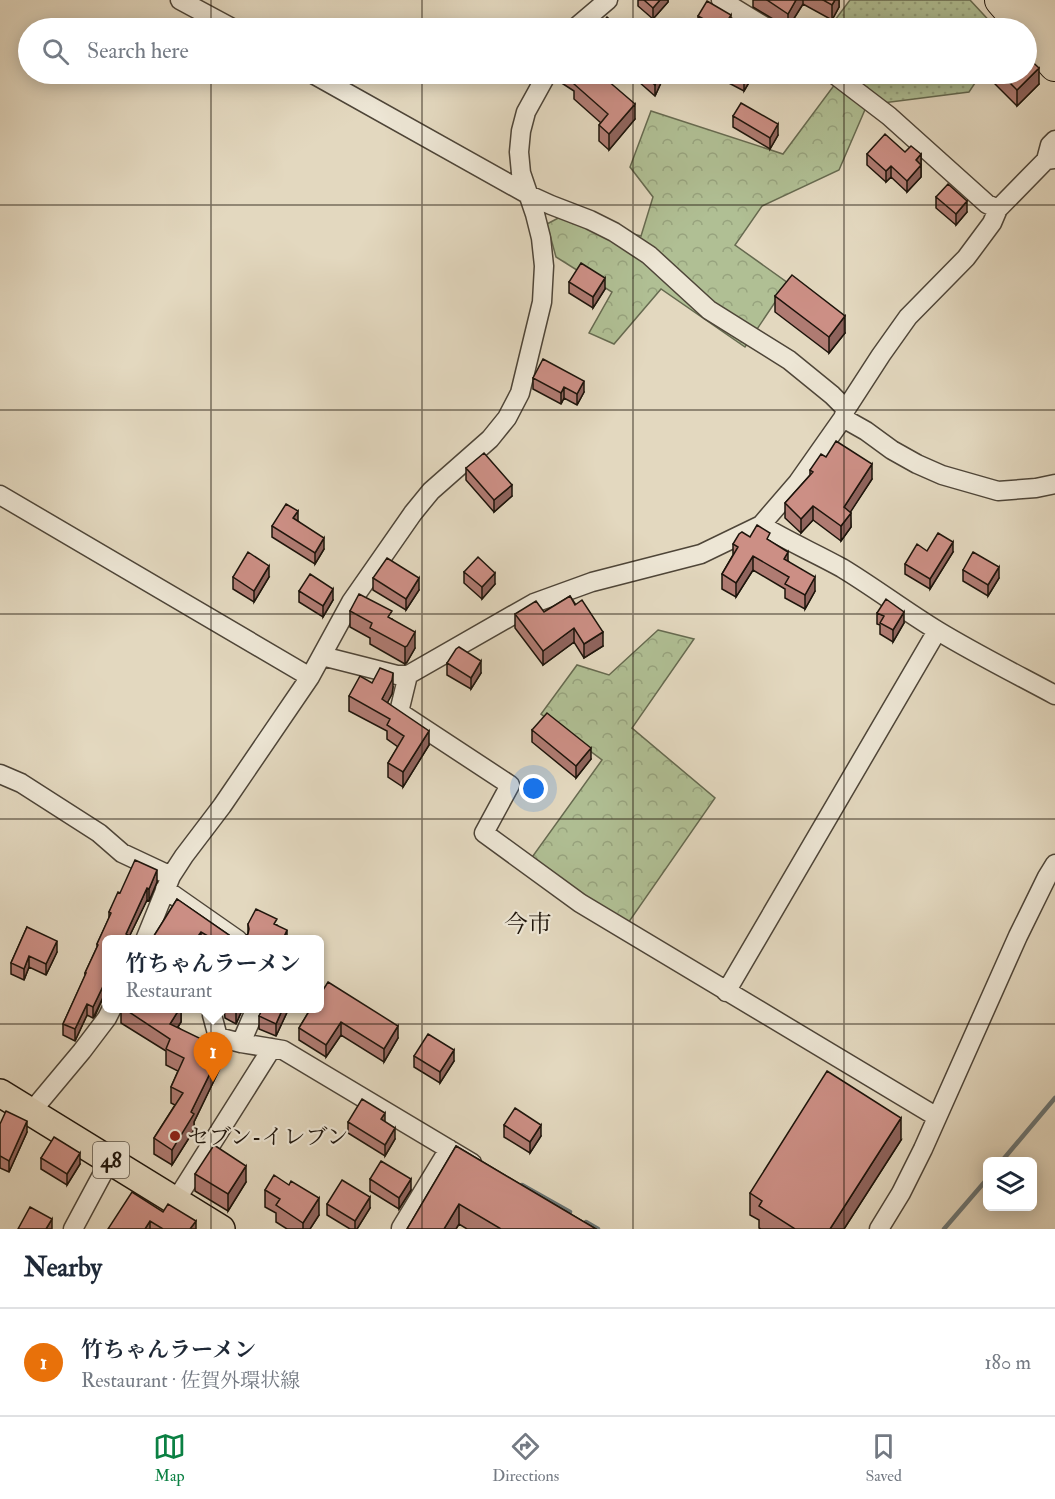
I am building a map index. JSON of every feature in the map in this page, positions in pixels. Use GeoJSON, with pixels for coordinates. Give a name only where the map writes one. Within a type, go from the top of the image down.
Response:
{"type":"FeatureCollection","features":[{"type":"Feature","properties":{"kind":"highway"},"geometry":{"type":"LineString","coordinates":[[1001,0],[1016,18]]}},
{"type":"Feature","properties":{"kind":"highway"},"geometry":{"type":"LineString","coordinates":[[1034,0],[1055,25]]}},
{"type":"Feature","properties":{"kind":"highway"},"geometry":{"type":"LineString","coordinates":[[1037,43],[1055,65]]}},
{"type":"Feature","properties":{"kind":"main road","name":"48"},"geometry":{"type":"LineString","coordinates":[[0,1093],[221,1229]]}},
{"type":"Feature","properties":{"kind":"street"},"geometry":{"type":"LineString","coordinates":[[180,0],[213,18]]}},
{"type":"Feature","properties":{"kind":"street"},"geometry":{"type":"LineString","coordinates":[[587,18],[608,0]]}},
{"type":"Feature","properties":{"kind":"street"},"geometry":{"type":"LineString","coordinates":[[720,0],[750,18]]}},
{"type":"Feature","properties":{"kind":"street"},"geometry":{"type":"LineString","coordinates":[[331,84],[529,195],[614,232],[649,255],[709,310],[789,360],[832,395],[845,413],[866,431],[892,450],[917,464],[942,476],[998,491],[1055,484]]}},
{"type":"Feature","properties":{"kind":"street"},"geometry":{"type":"LineString","coordinates":[[147,935],[168,883],[184,856],[222,806],[310,677],[351,602],[413,513],[431,491],[490,439],[507,418],[520,393],[542,302],[544,266],[541,238],[521,173],[519,152],[526,112],[541,84]]}},
{"type":"Feature","properties":{"kind":"street"},"geometry":{"type":"LineString","coordinates":[[847,84],[889,116],[987,204],[998,209]]}},
{"type":"Feature","properties":{"kind":"street"},"geometry":{"type":"LineString","coordinates":[[322,656],[397,675],[408,675],[534,603],[592,582],[701,554],[761,525],[798,482],[881,355],[909,317],[966,258],[992,223],[998,209],[1050,160],[1050,145],[1055,140]]}},
{"type":"Feature","properties":{"kind":"street"},"geometry":{"type":"LineString","coordinates":[[0,495],[310,677]]}},
{"type":"Feature","properties":{"kind":"street"},"geometry":{"type":"LineString","coordinates":[[761,525],[848,572],[938,631],[1055,695]]}},
{"type":"Feature","properties":{"kind":"street"},"geometry":{"type":"LineString","coordinates":[[726,992],[938,631]]}},
{"type":"Feature","properties":{"kind":"street"},"geometry":{"type":"LineString","coordinates":[[408,675],[399,712],[510,785],[484,833],[580,903],[937,1117]]}},
{"type":"Feature","properties":{"kind":"street"},"geometry":{"type":"LineString","coordinates":[[0,774],[21,783],[99,833],[122,854],[168,883],[233,935]]}},
{"type":"Feature","properties":{"kind":"street"},"geometry":{"type":"LineString","coordinates":[[879,1229],[901,1193],[1018,936],[1055,864]]}},
{"type":"Feature","properties":{"kind":"street"},"geometry":{"type":"LineString","coordinates":[[31,1112],[82,1051],[110,1013]]}},
{"type":"Feature","properties":{"kind":"street"},"geometry":{"type":"LineString","coordinates":[[212,1013],[218,1037],[283,1050],[489,1173]]}},
{"type":"Feature","properties":{"kind":"street"},"geometry":{"type":"LineString","coordinates":[[241,1043],[254,1013]]}},
{"type":"Feature","properties":{"kind":"street"},"geometry":{"type":"LineString","coordinates":[[176,1200],[272,1048]]}},
{"type":"Feature","properties":{"kind":"street"},"geometry":{"type":"LineString","coordinates":[[401,1228],[449,1149]]}},
{"type":"Feature","properties":{"kind":"street"},"geometry":{"type":"LineString","coordinates":[[73,1229],[110,1160]]}},
{"type":"Feature","properties":{"kind":"green space"},"geometry":{"type":"Polygon","coordinates":[[[850,0],[970,0],[987,18],[836,18],[850,0]]]}},
{"type":"Feature","properties":{"kind":"green space"},"geometry":{"type":"Polygon","coordinates":[[[835,84],[843,84],[867,105],[839,170],[762,206],[735,245],[788,283],[745,347],[661,289],[614,344],[589,333],[612,292],[556,257],[547,224],[562,216],[641,236],[653,197],[630,167],[651,111],[783,154],[835,84]]]}},
{"type":"Feature","properties":{"kind":"green space"},"geometry":{"type":"Polygon","coordinates":[[[843,84],[974,84],[969,92],[867,105],[843,84]]]}},
{"type":"Feature","properties":{"kind":"green space"},"geometry":{"type":"Polygon","coordinates":[[[658,630],[694,639],[632,728],[715,798],[626,926],[530,860],[602,760],[541,714],[577,665],[609,675],[658,630]]]}},
{"type":"Feature","properties":{"kind":"building"},"geometry":{"type":"Polygon","coordinates":[[[644,0],[660,0],[653,8],[644,0]]]}},
{"type":"Feature","properties":{"kind":"building"},"geometry":{"type":"Polygon","coordinates":[[[767,0],[796,0],[788,14],[767,0]]]}},
{"type":"Feature","properties":{"kind":"building"},"geometry":{"type":"Polygon","coordinates":[[[823,0],[835,0],[832,5],[823,0]]]}},
{"type":"Feature","properties":{"kind":"building"},"geometry":{"type":"Polygon","coordinates":[[[707,1],[731,15],[729,18],[698,16],[707,1]]]}},
{"type":"Feature","properties":{"kind":"building"},"geometry":{"type":"Polygon","coordinates":[[[574,84],[612,84],[635,104],[609,134],[599,125],[608,114],[574,84]]]}},
{"type":"Feature","properties":{"kind":"building"},"geometry":{"type":"Polygon","coordinates":[[[1011,84],[1023,84],[1017,90],[1011,84]]]}},
{"type":"Feature","properties":{"kind":"building"},"geometry":{"type":"Polygon","coordinates":[[[741,103],[778,124],[770,138],[733,116],[741,103]]]}},
{"type":"Feature","properties":{"kind":"building"},"geometry":{"type":"Polygon","coordinates":[[[885,134],[905,152],[911,146],[921,154],[916,160],[921,165],[907,181],[891,166],[886,171],[867,154],[885,134]]]}},
{"type":"Feature","properties":{"kind":"building"},"geometry":{"type":"Polygon","coordinates":[[[948,184],[967,201],[956,214],[936,197],[948,184]]]}},
{"type":"Feature","properties":{"kind":"building"},"geometry":{"type":"Polygon","coordinates":[[[581,263],[605,278],[593,297],[569,282],[581,263]]]}},
{"type":"Feature","properties":{"kind":"building"},"geometry":{"type":"Polygon","coordinates":[[[792,275],[845,316],[829,337],[775,296],[792,275]]]}},
{"type":"Feature","properties":{"kind":"building"},"geometry":{"type":"Polygon","coordinates":[[[543,359],[584,381],[577,394],[564,387],[561,393],[533,378],[543,359]]]}},
{"type":"Feature","properties":{"kind":"building"},"geometry":{"type":"Polygon","coordinates":[[[836,441],[872,464],[844,507],[851,513],[841,526],[813,506],[801,519],[785,503],[813,472],[810,470],[821,454],[826,457],[836,441]]]}},
{"type":"Feature","properties":{"kind":"building"},"geometry":{"type":"Polygon","coordinates":[[[484,453],[512,485],[494,500],[466,468],[484,453]]]}},
{"type":"Feature","properties":{"kind":"building"},"geometry":{"type":"Polygon","coordinates":[[[286,504],[298,511],[293,518],[324,538],[315,553],[272,526],[286,504]]]}},
{"type":"Feature","properties":{"kind":"building"},"geometry":{"type":"Polygon","coordinates":[[[757,525],[770,533],[767,539],[788,552],[784,559],[815,577],[805,595],[785,584],[789,577],[753,556],[736,583],[722,574],[738,547],[733,544],[739,534],[742,532],[750,537],[757,525]]]}},
{"type":"Feature","properties":{"kind":"building"},"geometry":{"type":"Polygon","coordinates":[[[938,533],[953,542],[930,579],[905,564],[917,544],[927,551],[938,533]]]}},
{"type":"Feature","properties":{"kind":"building"},"geometry":{"type":"Polygon","coordinates":[[[248,552],[269,566],[254,591],[233,577],[248,552]]]}},
{"type":"Feature","properties":{"kind":"building"},"geometry":{"type":"Polygon","coordinates":[[[973,552],[999,567],[988,585],[963,570],[973,552]]]}},
{"type":"Feature","properties":{"kind":"building"},"geometry":{"type":"Polygon","coordinates":[[[478,557],[495,573],[482,587],[464,572],[478,557]]]}},
{"type":"Feature","properties":{"kind":"building"},"geometry":{"type":"Polygon","coordinates":[[[387,558],[419,578],[406,599],[373,578],[387,558]]]}},
{"type":"Feature","properties":{"kind":"building"},"geometry":{"type":"Polygon","coordinates":[[[310,574],[333,589],[323,606],[299,591],[310,574]]]}},
{"type":"Feature","properties":{"kind":"building"},"geometry":{"type":"Polygon","coordinates":[[[359,594],[392,611],[388,617],[415,632],[407,646],[370,628],[372,623],[350,611],[359,594]]]}},
{"type":"Feature","properties":{"kind":"building"},"geometry":{"type":"Polygon","coordinates":[[[570,596],[575,605],[582,600],[603,632],[584,644],[574,628],[543,651],[515,614],[536,601],[544,612],[570,596]]]}},
{"type":"Feature","properties":{"kind":"building"},"geometry":{"type":"Polygon","coordinates":[[[886,599],[904,612],[893,630],[880,623],[884,616],[877,613],[886,599]]]}},
{"type":"Feature","properties":{"kind":"building"},"geometry":{"type":"Polygon","coordinates":[[[459,647],[481,661],[471,678],[447,663],[459,647]]]}},
{"type":"Feature","properties":{"kind":"building"},"geometry":{"type":"Polygon","coordinates":[[[380,668],[393,673],[392,680],[382,699],[429,731],[403,772],[388,763],[404,736],[387,725],[390,719],[349,696],[360,676],[372,683],[380,668]]]}},
{"type":"Feature","properties":{"kind":"building"},"geometry":{"type":"Polygon","coordinates":[[[547,713],[591,748],[576,766],[532,730],[547,713]]]}},
{"type":"Feature","properties":{"kind":"building"},"geometry":{"type":"Polygon","coordinates":[[[135,860],[157,870],[126,934],[128,935],[102,935],[102,988],[93,1007],[87,1004],[75,1029],[63,1024],[98,945],[97,944],[111,913],[109,912],[118,892],[120,893],[135,860]]]}},
{"type":"Feature","properties":{"kind":"building"},"geometry":{"type":"Polygon","coordinates":[[[177,899],[229,935],[206,935],[201,932],[199,935],[154,935],[177,899]]]}},
{"type":"Feature","properties":{"kind":"building"},"geometry":{"type":"Polygon","coordinates":[[[256,909],[277,919],[274,924],[287,930],[285,935],[246,935],[248,924],[256,909]]]}},
{"type":"Feature","properties":{"kind":"building"},"geometry":{"type":"Polygon","coordinates":[[[27,927],[57,941],[46,964],[29,956],[24,969],[11,963],[27,927]]]}},
{"type":"Feature","properties":{"kind":"building"},"geometry":{"type":"Polygon","coordinates":[[[328,982],[398,1026],[384,1049],[341,1022],[326,1045],[299,1028],[308,1013],[324,1013],[324,988],[328,982]]]}},
{"type":"Feature","properties":{"kind":"building"},"geometry":{"type":"Polygon","coordinates":[[[131,1013],[177,1013],[170,1024],[222,1049],[191,1112],[194,1114],[172,1150],[154,1138],[183,1093],[171,1087],[184,1058],[166,1049],[170,1039],[131,1013]]]}},
{"type":"Feature","properties":{"kind":"building"},"geometry":{"type":"Polygon","coordinates":[[[260,1013],[281,1013],[276,1024],[259,1016],[260,1013]]]}},
{"type":"Feature","properties":{"kind":"building"},"geometry":{"type":"Polygon","coordinates":[[[428,1034],[454,1050],[440,1072],[414,1056],[428,1034]]]}},
{"type":"Feature","properties":{"kind":"building"},"geometry":{"type":"Polygon","coordinates":[[[827,1071],[901,1118],[830,1229],[795,1229],[759,1206],[762,1201],[750,1193],[827,1071]]]}},
{"type":"Feature","properties":{"kind":"building"},"geometry":{"type":"Polygon","coordinates":[[[362,1099],[385,1113],[381,1119],[395,1128],[385,1145],[348,1122],[362,1099]]]}},
{"type":"Feature","properties":{"kind":"building"},"geometry":{"type":"Polygon","coordinates":[[[515,1108],[541,1125],[530,1142],[504,1125],[515,1108]]]}},
{"type":"Feature","properties":{"kind":"building"},"geometry":{"type":"Polygon","coordinates":[[[6,1111],[27,1121],[9,1161],[0,1156],[0,1124],[6,1111]]]}},
{"type":"Feature","properties":{"kind":"building"},"geometry":{"type":"Polygon","coordinates":[[[54,1137],[80,1153],[67,1174],[41,1158],[54,1137]]]}},
{"type":"Feature","properties":{"kind":"building"},"geometry":{"type":"Polygon","coordinates":[[[214,1145],[246,1166],[228,1194],[195,1174],[214,1145]]]}},
{"type":"Feature","properties":{"kind":"building"},"geometry":{"type":"Polygon","coordinates":[[[456,1146],[596,1229],[501,1229],[459,1204],[444,1229],[407,1229],[456,1146]]]}},
{"type":"Feature","properties":{"kind":"building"},"geometry":{"type":"Polygon","coordinates":[[[381,1161],[411,1179],[399,1198],[370,1179],[381,1161]]]}},
{"type":"Feature","properties":{"kind":"building"},"geometry":{"type":"Polygon","coordinates":[[[274,1175],[289,1185],[291,1181],[319,1198],[303,1223],[276,1205],[280,1199],[265,1190],[274,1175]]]}},
{"type":"Feature","properties":{"kind":"building"},"geometry":{"type":"Polygon","coordinates":[[[342,1180],[370,1197],[355,1221],[327,1204],[342,1180]]]}},
{"type":"Feature","properties":{"kind":"building"},"geometry":{"type":"Polygon","coordinates":[[[132,1192],[163,1212],[168,1204],[196,1221],[190,1229],[163,1229],[150,1221],[145,1229],[108,1229],[132,1192]]]}},
{"type":"Feature","properties":{"kind":"building"},"geometry":{"type":"Polygon","coordinates":[[[30,1207],[52,1219],[46,1229],[18,1229],[30,1207]]]}},
{"type":"Feature","properties":{"kind":"waterway"},"geometry":{"type":"LineString","coordinates":[[1005,1157],[1055,1098]]}},
{"type":"Feature","properties":{"kind":"waterway"},"geometry":{"type":"LineString","coordinates":[[944,1229],[983,1184]]}},
{"type":"Feature","properties":{"kind":"waterway"},"geometry":{"type":"LineString","coordinates":[[522,1185],[570,1212]]}},
{"type":"Feature","properties":{"kind":"waterway"},"geometry":{"type":"LineString","coordinates":[[586,1222],[598,1229]]}},
{"type":"Feature","properties":{"kind":"place","name":"竹ちゃんラーメン"},"geometry":{"type":"Point","coordinates":[213,1082]}},
{"type":"Feature","properties":{"kind":"place","name":"セブン-イレブン"},"geometry":{"type":"Point","coordinates":[175,1136]}},
{"type":"Feature","properties":{"kind":"district","name":"今市"},"geometry":{"type":"Point","coordinates":[528,924]}}]}
